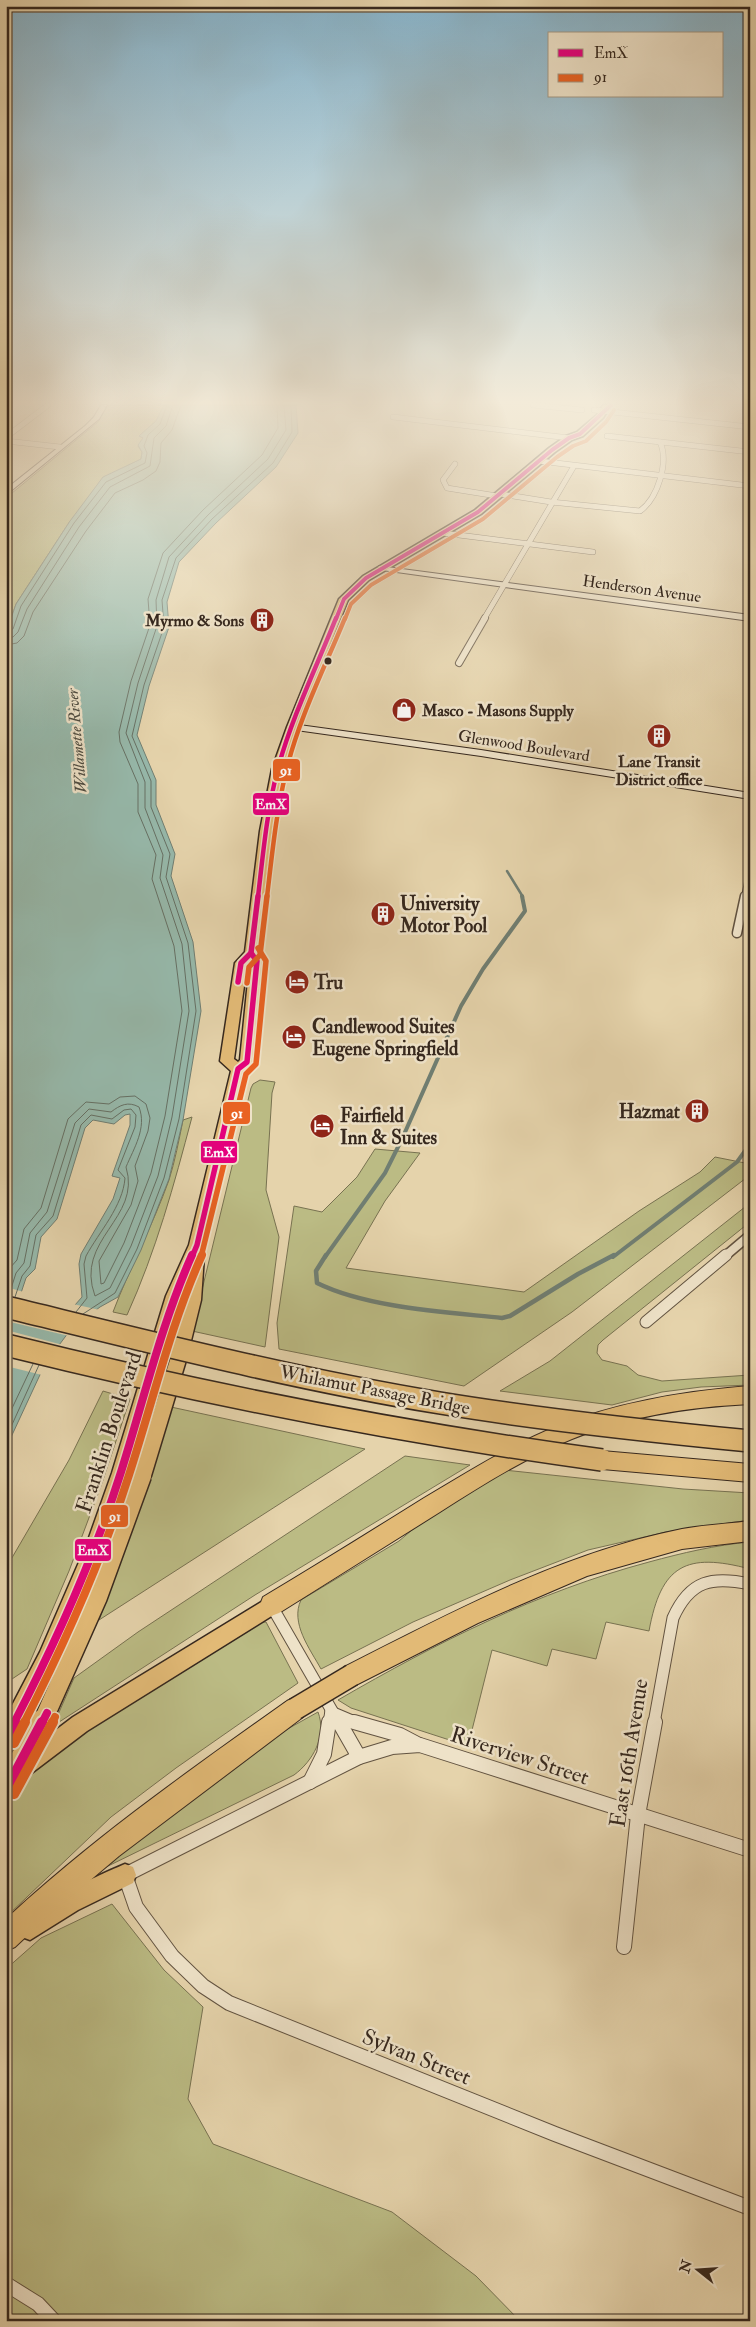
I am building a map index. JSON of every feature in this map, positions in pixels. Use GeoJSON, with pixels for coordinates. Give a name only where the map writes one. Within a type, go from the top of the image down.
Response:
{"type":"FeatureCollection","features":[{"type":"Feature","properties":{"kind":"highway","name":"Whilamut Passage Bridge"},"geometry":{"type":"LineString","coordinates":[[6,1307],[240,1363],[431,1401],[597,1425],[750,1441]]}},
{"type":"Feature","properties":{"kind":"highway","name":"Whilamut Passage Bridge"},"geometry":{"type":"LineString","coordinates":[[6,1345],[126,1375],[335,1420],[474,1444],[602,1460],[750,1474]]}},
{"type":"Feature","properties":{"kind":"highway"},"geometry":{"type":"LineString","coordinates":[[272,1605],[494,1467],[541,1443],[584,1426],[633,1412],[715,1396],[750,1395]]}},
{"type":"Feature","properties":{"kind":"highway"},"geometry":{"type":"LineString","coordinates":[[6,1938],[42,1902],[99,1854],[295,1709],[352,1675],[470,1615],[585,1566],[682,1538],[750,1531]]}},
{"type":"Feature","properties":{"kind":"main road","name":"Franklin Boulevard"},"geometry":{"type":"LineString","coordinates":[[238,1069],[228,1061],[241,962],[251,953],[271,800],[292,726],[344,599],[354,587],[382,568],[475,514]]}},
{"type":"Feature","properties":{"kind":"main road","name":"Franklin Boulevard"},"geometry":{"type":"LineString","coordinates":[[6,1790],[37,1734],[77,1652],[118,1550],[179,1357],[193,1300],[197,1246],[220,1154],[238,1069],[247,1062],[257,961],[251,953]]}},
{"type":"Feature","properties":{"kind":"main road","name":"Franklin Boulevard"},"geometry":{"type":"LineString","coordinates":[[6,1739],[47,1659],[95,1546],[121,1473],[174,1296],[197,1246]]}},
{"type":"Feature","properties":{"kind":"main road"},"geometry":{"type":"LineString","coordinates":[[6,1780],[80,1724],[272,1605]]}},
{"type":"Feature","properties":{"kind":"main road"},"geometry":{"type":"LineString","coordinates":[[6,1946],[70,1902],[125,1874]]}},
{"type":"Feature","properties":{"kind":"street"},"geometry":{"type":"LineString","coordinates":[[459,663],[544,514]]}},
{"type":"Feature","properties":{"kind":"street"},"geometry":{"type":"LineString","coordinates":[[443,533],[593,552]]}},
{"type":"Feature","properties":{"kind":"street","name":"Henderson Avenue"},"geometry":{"type":"LineString","coordinates":[[382,568],[750,618]]}},
{"type":"Feature","properties":{"kind":"street","name":"Glenwood Boulevard"},"geometry":{"type":"LineString","coordinates":[[292,726],[481,753],[750,796]]}},
{"type":"Feature","properties":{"kind":"street"},"geometry":{"type":"LineString","coordinates":[[737,933],[750,872]]}},
{"type":"Feature","properties":{"kind":"street"},"geometry":{"type":"LineString","coordinates":[[646,1322],[750,1235]]}},
{"type":"Feature","properties":{"kind":"street","name":"East 16th Avenue"},"geometry":{"type":"LineString","coordinates":[[624,1947],[638,1815],[673,1618],[678,1604],[684,1596],[705,1582],[722,1579],[750,1584]]}},
{"type":"Feature","properties":{"kind":"street"},"geometry":{"type":"LineString","coordinates":[[272,1605],[331,1712],[359,1757]]}},
{"type":"Feature","properties":{"kind":"street"},"geometry":{"type":"LineString","coordinates":[[310,1783],[324,1754],[331,1712]]}},
{"type":"Feature","properties":{"kind":"street","name":"Riverview Street"},"geometry":{"type":"LineString","coordinates":[[331,1712],[360,1724],[400,1735],[420,1746],[750,1850]]}},
{"type":"Feature","properties":{"kind":"street","name":"Riverview Street"},"geometry":{"type":"LineString","coordinates":[[125,1874],[359,1757],[392,1747],[420,1746]]}},
{"type":"Feature","properties":{"kind":"street","name":"Sylvan Street"},"geometry":{"type":"LineString","coordinates":[[125,1874],[134,1904],[158,1938],[180,1968],[197,1984],[214,1996],[245,2011],[446,2091],[750,2208]]}},
{"type":"Feature","properties":{"kind":"street"},"geometry":{"type":"LineString","coordinates":[[6,2284],[38,2304],[54,2321]]}},
{"type":"Feature","properties":{"kind":"green space"},"geometry":{"type":"Polygon","coordinates":[[[6,514],[78,514],[70,521],[16,604],[6,633],[6,514]]]}},
{"type":"Feature","properties":{"kind":"green space"},"geometry":{"type":"Polygon","coordinates":[[[260,1080],[275,1082],[272,1093],[266,1190],[279,1237],[265,1347],[192,1331],[251,1088],[253,1084],[260,1080]]]}},
{"type":"Feature","properties":{"kind":"green space"},"geometry":{"type":"Polygon","coordinates":[[[192,1117],[164,1218],[147,1267],[127,1315],[113,1312],[169,1180],[183,1120],[192,1117]]]}},
{"type":"Feature","properties":{"kind":"green space"},"geometry":{"type":"Polygon","coordinates":[[[375,1149],[420,1153],[385,1201],[346,1268],[524,1292],[639,1211],[700,1172],[715,1157],[750,1164],[750,1175],[572,1312],[464,1386],[279,1349],[277,1323],[294,1206],[322,1212],[357,1177],[375,1149]]]}},
{"type":"Feature","properties":{"kind":"green space"},"geometry":{"type":"Polygon","coordinates":[[[750,1203],[750,1222],[603,1340],[598,1345],[597,1353],[602,1360],[627,1366],[638,1375],[662,1381],[750,1375],[750,1385],[701,1387],[662,1392],[612,1405],[500,1391],[550,1361],[750,1203]]]}},
{"type":"Feature","properties":{"kind":"green space"},"geometry":{"type":"Polygon","coordinates":[[[103,1391],[130,1399],[102,1483],[69,1571],[27,1669],[6,1683],[6,1568],[69,1460],[103,1391]]]}},
{"type":"Feature","properties":{"kind":"green space"},"geometry":{"type":"Polygon","coordinates":[[[171,1407],[365,1449],[99,1620],[133,1527],[171,1407]]]}},
{"type":"Feature","properties":{"kind":"green space"},"geometry":{"type":"Polygon","coordinates":[[[405,1456],[470,1465],[255,1595],[53,1726],[74,1678],[138,1632],[405,1456]]]}},
{"type":"Feature","properties":{"kind":"green space"},"geometry":{"type":"Polygon","coordinates":[[[504,1470],[683,1489],[750,1493],[750,1520],[666,1532],[588,1550],[510,1580],[413,1622],[321,1669],[300,1627],[298,1609],[301,1600],[399,1541],[418,1525],[504,1470]]]}},
{"type":"Feature","properties":{"kind":"green space"},"geometry":{"type":"Polygon","coordinates":[[[750,1542],[750,1569],[709,1562],[693,1564],[680,1569],[669,1578],[661,1591],[654,1609],[649,1631],[606,1622],[596,1659],[552,1649],[547,1666],[492,1650],[468,1746],[351,1708],[338,1700],[413,1658],[489,1620],[567,1588],[649,1562],[712,1547],[750,1542]]]}},
{"type":"Feature","properties":{"kind":"green space"},"geometry":{"type":"Polygon","coordinates":[[[260,1622],[266,1622],[298,1683],[176,1768],[111,1817],[6,1917],[6,1807],[27,1770],[165,1680],[260,1622]]]}},
{"type":"Feature","properties":{"kind":"green space"},"geometry":{"type":"Polygon","coordinates":[[[318,1712],[321,1730],[316,1747],[307,1763],[294,1775],[104,1868],[104,1864],[275,1736],[318,1712]]]}},
{"type":"Feature","properties":{"kind":"green space"},"geometry":{"type":"Polygon","coordinates":[[[112,1904],[164,1970],[203,2007],[188,2099],[213,2144],[392,2212],[476,2276],[520,2321],[6,2321],[6,1969],[41,1938],[112,1904]]]}},
{"type":"Feature","properties":{"kind":"water","name":"Willamette River"},"geometry":{"type":"Polygon","coordinates":[[[76,514],[226,514],[179,562],[167,602],[169,627],[149,686],[137,735],[156,780],[156,805],[175,854],[171,876],[193,942],[201,1011],[183,1120],[169,1179],[141,1250],[118,1297],[100,1307],[71,1329],[45,1364],[6,1448],[6,633],[16,604],[76,514]],[[130,1114],[125,1115],[114,1124],[93,1120],[85,1128],[57,1219],[41,1237],[35,1269],[26,1278],[19,1299],[61,1321],[82,1297],[79,1264],[81,1254],[113,1199],[120,1178],[112,1176],[130,1125],[130,1114]]]}},
{"type":"Feature","properties":{"kind":"pier"},"geometry":{"type":"Polygon","coordinates":[[[6,1287],[24,1292],[22,1299],[33,1309],[60,1318],[73,1304],[100,1310],[69,1336],[6,1321],[6,1287]]]}},
{"type":"Feature","properties":{"kind":"pier"},"geometry":{"type":"Polygon","coordinates":[[[6,1330],[63,1345],[42,1375],[6,1366],[6,1330]]]}},
{"type":"Feature","properties":{"kind":"waterway"},"geometry":{"type":"LineString","coordinates":[[507,871],[523,897]]}},
{"type":"Feature","properties":{"kind":"waterway"},"geometry":{"type":"LineString","coordinates":[[325,1257],[385,1173],[461,1006],[483,969],[525,911],[522,896]]}},
{"type":"Feature","properties":{"kind":"waterway"},"geometry":{"type":"LineString","coordinates":[[613,1257],[737,1162],[750,1144]]}},
{"type":"Feature","properties":{"kind":"waterway"},"geometry":{"type":"LineString","coordinates":[[326,1255],[316,1271],[317,1283],[337,1291],[408,1308],[502,1318],[510,1316],[578,1274],[614,1255]]}},
{"type":"Feature","properties":{"kind":"transit line","name":"EmX"},"geometry":{"type":"LineString","coordinates":[[238,982],[241,963],[251,953],[266,831],[278,769],[292,727],[344,599],[366,578],[475,514]]}},
{"type":"Feature","properties":{"kind":"transit line","name":"91"},"geometry":{"type":"LineString","coordinates":[[247,983],[249,967],[260,955],[275,832],[286,771],[300,730],[351,604],[371,585],[489,514]]}},
{"type":"Feature","properties":{"kind":"transit line","name":"91"},"geometry":{"type":"LineString","coordinates":[[14,1743],[55,1662],[103,1549],[129,1476],[182,1299],[205,1248],[246,1074],[256,1064],[266,961],[258,948]]}},
{"type":"Feature","properties":{"kind":"transit line","name":"EmX"},"geometry":{"type":"LineString","coordinates":[[6,1739],[47,1659],[95,1546],[121,1473],[174,1296],[197,1245],[238,1069],[247,1062],[257,961],[251,953]]}},
{"type":"Feature","properties":{"kind":"transit line","name":"EmX"},"geometry":{"type":"LineString","coordinates":[[6,1790],[47,1713]]}},
{"type":"Feature","properties":{"kind":"transit line","name":"91"},"geometry":{"type":"LineString","coordinates":[[14,1794],[55,1717]]}},
{"type":"Feature","properties":{"kind":"place","name":"Myrmo & Sons"},"geometry":{"type":"Point","coordinates":[262,620]}},
{"type":"Feature","properties":{"kind":"place","name":"Masco - Masons Supply"},"geometry":{"type":"Point","coordinates":[404,710]}},
{"type":"Feature","properties":{"kind":"place","name":"Lane Transit District office"},"geometry":{"type":"Point","coordinates":[659,736]}},
{"type":"Feature","properties":{"kind":"place","name":"University Motor Pool"},"geometry":{"type":"Point","coordinates":[383,914]}},
{"type":"Feature","properties":{"kind":"place","name":"Tru"},"geometry":{"type":"Point","coordinates":[297,982]}},
{"type":"Feature","properties":{"kind":"place","name":"Candlewood Suites Eugene Springfield"},"geometry":{"type":"Point","coordinates":[294,1037]}},
{"type":"Feature","properties":{"kind":"place","name":"Hazmat"},"geometry":{"type":"Point","coordinates":[697,1111]}},
{"type":"Feature","properties":{"kind":"place","name":"Fairfield Inn & Suites"},"geometry":{"type":"Point","coordinates":[322,1126]}}]}
